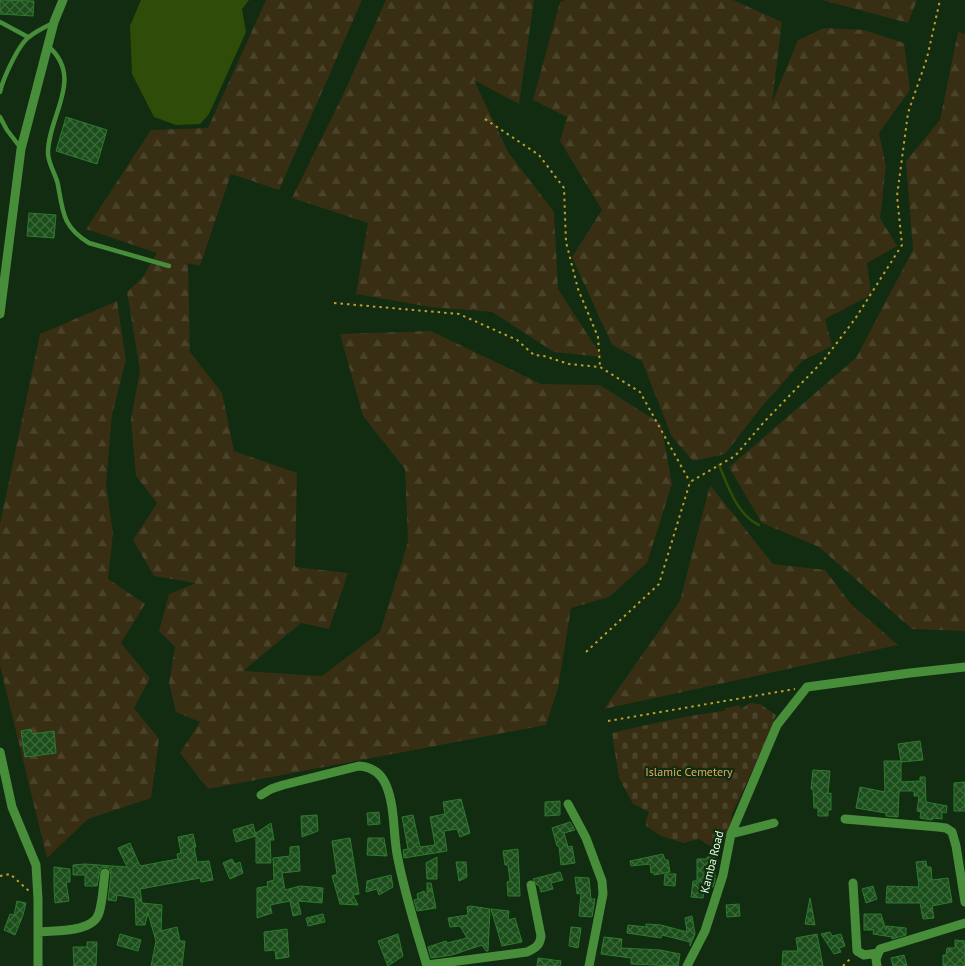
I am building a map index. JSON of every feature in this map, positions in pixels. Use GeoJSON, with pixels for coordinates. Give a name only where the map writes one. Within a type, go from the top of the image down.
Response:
{"type":"FeatureCollection","features":[{"type":"Feature","properties":{"kind":"street"},"geometry":{"type":"LineString","coordinates":[[0,314],[21,148],[47,45],[63,0]]}},
{"type":"Feature","properties":{"kind":"street"},"geometry":{"type":"LineString","coordinates":[[807,687],[910,672],[965,667]]}},
{"type":"Feature","properties":{"kind":"street","name":"Kamba Road"},"geometry":{"type":"LineString","coordinates":[[687,966],[705,931],[723,875],[731,834],[777,725],[807,687]]}},
{"type":"Feature","properties":{"kind":"street"},"geometry":{"type":"LineString","coordinates":[[0,752],[12,807],[36,865],[38,966]]}},
{"type":"Feature","properties":{"kind":"street"},"geometry":{"type":"LineString","coordinates":[[261,795],[283,785],[359,766],[370,767],[380,774],[386,784],[390,799],[397,852],[412,917],[427,965],[527,952],[537,947],[541,936],[531,886]]}},
{"type":"Feature","properties":{"kind":"street"},"geometry":{"type":"LineString","coordinates":[[568,804],[586,838],[602,881],[603,894],[589,966]]}},
{"type":"Feature","properties":{"kind":"street"},"geometry":{"type":"LineString","coordinates":[[845,819],[938,827],[946,828],[952,832],[965,902]]}},
{"type":"Feature","properties":{"kind":"street"},"geometry":{"type":"LineString","coordinates":[[731,834],[774,823]]}},
{"type":"Feature","properties":{"kind":"street"},"geometry":{"type":"LineString","coordinates":[[38,932],[74,929],[90,925],[98,915],[105,873]]}},
{"type":"Feature","properties":{"kind":"street"},"geometry":{"type":"LineString","coordinates":[[853,883],[857,951],[864,955],[878,953]]}},
{"type":"Feature","properties":{"kind":"street"},"geometry":{"type":"LineString","coordinates":[[877,966],[876,959],[878,953],[883,948],[965,923]]}},
{"type":"Feature","properties":{"kind":"lane"},"geometry":{"type":"LineString","coordinates":[[0,22],[28,37]]}},
{"type":"Feature","properties":{"kind":"lane"},"geometry":{"type":"LineString","coordinates":[[0,92],[16,56],[28,37],[54,22]]}},
{"type":"Feature","properties":{"kind":"lane"},"geometry":{"type":"LineString","coordinates":[[47,45],[57,54],[64,66],[66,78],[64,91],[51,132],[48,153],[58,184],[63,214],[70,228],[89,243],[169,266]]}},
{"type":"Feature","properties":{"kind":"lane"},"geometry":{"type":"LineString","coordinates":[[0,117],[21,148]]}},
{"type":"Feature","properties":{"kind":"path"},"geometry":{"type":"LineString","coordinates":[[586,652],[659,584],[690,482],[735,456],[764,422],[823,361],[855,318],[902,245],[897,196],[908,113],[926,58],[940,0]]}},
{"type":"Feature","properties":{"kind":"path"},"geometry":{"type":"LineString","coordinates":[[485,119],[539,155],[564,188],[566,242],[578,290],[598,337],[600,367]]}},
{"type":"Feature","properties":{"kind":"path"},"geometry":{"type":"LineString","coordinates":[[334,303],[460,314],[517,340],[534,355],[569,364],[600,367],[640,392],[690,482]]}},
{"type":"Feature","properties":{"kind":"path"},"geometry":{"type":"LineString","coordinates":[[608,721],[807,687]]}},
{"type":"Feature","properties":{"kind":"path"},"geometry":{"type":"LineString","coordinates":[[0,876],[10,874],[38,900]]}},
{"type":"Feature","properties":{"kind":"path"},"geometry":{"type":"LineString","coordinates":[[843,966],[857,951]]}},
{"type":"Feature","properties":{"kind":"green space"},"geometry":{"type":"Polygon","coordinates":[[[266,0],[362,0],[279,190],[231,174],[200,266],[188,263],[190,352],[222,393],[234,451],[297,473],[295,567],[348,573],[329,629],[301,623],[243,671],[322,676],[380,632],[408,542],[405,469],[363,416],[340,334],[431,331],[541,384],[600,385],[661,424],[672,484],[647,563],[609,597],[571,608],[558,688],[546,725],[208,789],[180,753],[200,722],[176,712],[169,683],[175,647],[159,631],[169,594],[196,583],[154,576],[133,540],[157,503],[136,476],[131,419],[140,371],[127,292],[143,277],[157,253],[86,229],[151,130],[208,128],[266,0]]]}},
{"type":"Feature","properties":{"kind":"green space"},"geometry":{"type":"Polygon","coordinates":[[[386,0],[534,0],[519,104],[474,80],[508,152],[554,212],[558,289],[602,357],[554,352],[492,312],[430,307],[356,294],[368,223],[292,198],[342,97],[386,0]]]}},
{"type":"Feature","properties":{"kind":"green space"},"geometry":{"type":"Polygon","coordinates":[[[565,0],[733,0],[782,22],[772,103],[798,40],[824,28],[864,30],[904,43],[910,90],[879,133],[886,166],[880,218],[897,246],[867,263],[871,295],[825,319],[832,346],[802,361],[759,410],[725,454],[693,461],[672,437],[642,361],[612,345],[572,257],[602,210],[560,141],[567,117],[533,100],[560,2],[565,0]]]}},
{"type":"Feature","properties":{"kind":"green space"},"geometry":{"type":"Polygon","coordinates":[[[822,0],[917,0],[908,23],[822,0]]]}},
{"type":"Feature","properties":{"kind":"green space"},"geometry":{"type":"Polygon","coordinates":[[[958,32],[965,34],[965,631],[912,629],[819,547],[762,523],[729,467],[856,358],[913,250],[906,161],[940,120],[958,32]]]}},
{"type":"Feature","properties":{"kind":"green space"},"geometry":{"type":"Polygon","coordinates":[[[117,301],[126,360],[112,415],[106,484],[113,533],[108,579],[145,604],[121,643],[150,678],[134,708],[159,739],[151,798],[88,819],[47,858],[0,666],[0,524],[40,334],[117,301]]]}},
{"type":"Feature","properties":{"kind":"green space"},"geometry":{"type":"Polygon","coordinates":[[[710,485],[773,564],[825,570],[851,604],[898,645],[604,709],[680,601],[710,485]]]}},
{"type":"Feature","properties":{"kind":"green space","name":"Islamic Cemetery"},"geometry":{"type":"Polygon","coordinates":[[[750,703],[760,704],[776,715],[764,746],[732,814],[730,832],[715,849],[699,839],[683,843],[661,836],[646,826],[649,812],[633,804],[619,778],[612,733],[667,720],[723,711],[739,705],[741,709],[750,703]]]}},
{"type":"Feature","properties":{"kind":"shaded area"},"geometry":{"type":"Polygon","coordinates":[[[141,0],[249,0],[242,9],[246,32],[209,114],[200,124],[176,125],[154,117],[132,74],[130,26],[141,0]]]}},
{"type":"Feature","properties":{"kind":"building"},"geometry":{"type":"Polygon","coordinates":[[[0,0],[34,1],[33,16],[0,14],[0,0]]]}},
{"type":"Feature","properties":{"kind":"building"},"geometry":{"type":"Polygon","coordinates":[[[66,117],[107,130],[97,164],[56,151],[66,117]]]}},
{"type":"Feature","properties":{"kind":"building"},"geometry":{"type":"Polygon","coordinates":[[[29,213],[56,215],[54,238],[27,236],[29,213]]]}},
{"type":"Feature","properties":{"kind":"building"},"geometry":{"type":"Polygon","coordinates":[[[31,729],[32,734],[54,731],[56,753],[25,757],[21,731],[31,729]]]}},
{"type":"Feature","properties":{"kind":"building"},"geometry":{"type":"Polygon","coordinates":[[[920,741],[923,760],[901,762],[901,782],[920,781],[920,777],[925,777],[926,802],[947,806],[946,813],[942,812],[942,819],[920,818],[921,812],[917,811],[919,796],[914,796],[914,791],[899,791],[898,817],[886,816],[886,813],[856,808],[860,787],[885,792],[884,761],[901,761],[898,744],[920,741]]]}},
{"type":"Feature","properties":{"kind":"building"},"geometry":{"type":"Polygon","coordinates":[[[813,770],[830,771],[828,794],[831,793],[831,810],[828,810],[828,816],[818,816],[818,808],[814,808],[813,789],[811,789],[813,770]]]}},
{"type":"Feature","properties":{"kind":"building"},"geometry":{"type":"Polygon","coordinates":[[[965,782],[965,811],[954,811],[954,783],[965,782]]]}},
{"type":"Feature","properties":{"kind":"building"},"geometry":{"type":"Polygon","coordinates":[[[461,799],[470,833],[460,837],[457,829],[444,831],[447,851],[404,858],[403,850],[408,849],[402,817],[413,815],[420,847],[435,845],[430,817],[445,814],[443,802],[461,799]]]}},
{"type":"Feature","properties":{"kind":"building"},"geometry":{"type":"Polygon","coordinates":[[[560,801],[560,815],[545,816],[545,802],[560,801]]]}},
{"type":"Feature","properties":{"kind":"building"},"geometry":{"type":"Polygon","coordinates":[[[379,812],[380,824],[368,825],[367,813],[379,812]]]}},
{"type":"Feature","properties":{"kind":"building"},"geometry":{"type":"Polygon","coordinates":[[[317,815],[318,831],[302,837],[301,816],[317,815]]]}},
{"type":"Feature","properties":{"kind":"building"},"geometry":{"type":"Polygon","coordinates":[[[570,822],[575,830],[564,833],[568,847],[572,846],[575,863],[561,865],[559,846],[557,846],[552,828],[570,822]]]}},
{"type":"Feature","properties":{"kind":"building"},"geometry":{"type":"Polygon","coordinates":[[[271,823],[274,840],[270,840],[271,863],[256,863],[256,836],[236,842],[233,830],[253,824],[256,835],[256,833],[271,823]]]}},
{"type":"Feature","properties":{"kind":"building"},"geometry":{"type":"Polygon","coordinates":[[[193,834],[197,862],[209,861],[213,880],[201,882],[200,878],[140,889],[142,903],[162,905],[161,931],[177,927],[180,941],[185,941],[182,966],[151,966],[156,941],[148,913],[145,925],[136,925],[135,898],[117,895],[116,901],[108,900],[111,874],[109,868],[103,867],[100,870],[97,886],[85,886],[85,875],[73,875],[73,865],[127,867],[118,848],[130,843],[140,866],[178,859],[177,854],[181,853],[178,837],[193,834]]]}},
{"type":"Feature","properties":{"kind":"building"},"geometry":{"type":"Polygon","coordinates":[[[350,838],[359,894],[353,895],[358,905],[340,904],[332,876],[337,874],[332,841],[350,838]]]}},
{"type":"Feature","properties":{"kind":"building"},"geometry":{"type":"Polygon","coordinates":[[[368,838],[384,838],[387,856],[367,855],[368,838]]]}},
{"type":"Feature","properties":{"kind":"building"},"geometry":{"type":"Polygon","coordinates":[[[299,846],[300,871],[282,873],[285,890],[300,886],[323,888],[322,903],[298,901],[301,914],[293,916],[290,901],[270,905],[272,913],[257,918],[257,888],[268,886],[267,882],[274,880],[273,858],[290,856],[290,847],[299,846]]]}},
{"type":"Feature","properties":{"kind":"building"},"geometry":{"type":"Polygon","coordinates":[[[518,849],[520,896],[508,896],[507,882],[510,881],[508,865],[505,865],[503,851],[518,849]]]}},
{"type":"Feature","properties":{"kind":"building"},"geometry":{"type":"Polygon","coordinates":[[[663,854],[665,860],[668,860],[670,872],[654,875],[654,872],[651,873],[650,864],[631,866],[630,861],[663,854]]]}},
{"type":"Feature","properties":{"kind":"building"},"geometry":{"type":"Polygon","coordinates":[[[437,857],[437,879],[427,879],[426,863],[437,857]]]}},
{"type":"Feature","properties":{"kind":"building"},"geometry":{"type":"Polygon","coordinates":[[[707,857],[715,857],[715,880],[713,887],[704,887],[703,898],[691,897],[693,881],[697,881],[697,859],[707,859],[707,857]]]}},
{"type":"Feature","properties":{"kind":"building"},"geometry":{"type":"Polygon","coordinates":[[[232,859],[235,864],[240,862],[243,873],[230,879],[223,863],[232,859]]]}},
{"type":"Feature","properties":{"kind":"building"},"geometry":{"type":"Polygon","coordinates":[[[926,861],[927,867],[931,867],[932,880],[948,878],[952,902],[932,906],[934,918],[923,919],[920,903],[886,903],[887,886],[919,887],[916,862],[926,861]]]}},
{"type":"Feature","properties":{"kind":"building"},"geometry":{"type":"Polygon","coordinates":[[[456,862],[466,862],[467,877],[459,881],[456,862]]]}},
{"type":"Feature","properties":{"kind":"building"},"geometry":{"type":"Polygon","coordinates":[[[54,867],[70,869],[70,882],[66,882],[69,901],[55,903],[54,867]]]}},
{"type":"Feature","properties":{"kind":"building"},"geometry":{"type":"Polygon","coordinates":[[[560,872],[563,880],[551,883],[553,889],[541,892],[539,885],[533,879],[560,872]]]}},
{"type":"Feature","properties":{"kind":"building"},"geometry":{"type":"Polygon","coordinates":[[[665,874],[676,874],[675,886],[664,885],[665,874]]]}},
{"type":"Feature","properties":{"kind":"building"},"geometry":{"type":"Polygon","coordinates":[[[391,875],[393,887],[379,895],[377,889],[366,892],[367,881],[391,875]]]}},
{"type":"Feature","properties":{"kind":"building"},"geometry":{"type":"Polygon","coordinates":[[[575,877],[589,878],[591,899],[595,899],[592,917],[579,916],[581,893],[577,894],[575,877]]]}},
{"type":"Feature","properties":{"kind":"building"},"geometry":{"type":"Polygon","coordinates":[[[427,883],[431,883],[436,908],[417,911],[414,900],[418,899],[417,894],[424,891],[427,896],[427,883]]]}},
{"type":"Feature","properties":{"kind":"building"},"geometry":{"type":"Polygon","coordinates":[[[873,886],[877,899],[866,903],[862,889],[873,886]]]}},
{"type":"Feature","properties":{"kind":"building"},"geometry":{"type":"Polygon","coordinates":[[[810,898],[815,925],[805,924],[810,898]]]}},
{"type":"Feature","properties":{"kind":"building"},"geometry":{"type":"Polygon","coordinates":[[[17,901],[26,903],[15,935],[4,930],[10,914],[14,915],[17,901]]]}},
{"type":"Feature","properties":{"kind":"building"},"geometry":{"type":"Polygon","coordinates":[[[739,904],[740,916],[727,917],[726,905],[739,904]]]}},
{"type":"Feature","properties":{"kind":"building"},"geometry":{"type":"Polygon","coordinates":[[[467,907],[490,909],[488,951],[482,945],[452,955],[431,958],[428,947],[446,941],[447,943],[467,938],[460,926],[450,927],[448,918],[468,915],[467,907]]]}},
{"type":"Feature","properties":{"kind":"building"},"geometry":{"type":"Polygon","coordinates":[[[491,909],[509,911],[508,920],[515,918],[522,942],[502,946],[491,909]]]}},
{"type":"Feature","properties":{"kind":"building"},"geometry":{"type":"Polygon","coordinates":[[[323,914],[325,922],[308,926],[306,918],[323,914]]]}},
{"type":"Feature","properties":{"kind":"building"},"geometry":{"type":"Polygon","coordinates":[[[864,914],[881,914],[886,930],[886,926],[906,928],[906,935],[892,939],[892,937],[873,934],[874,930],[864,930],[864,914]]]}},
{"type":"Feature","properties":{"kind":"building"},"geometry":{"type":"Polygon","coordinates":[[[692,916],[695,934],[690,946],[690,942],[662,935],[661,938],[627,933],[628,925],[646,927],[646,924],[661,925],[687,932],[685,918],[692,916]]]}},
{"type":"Feature","properties":{"kind":"building"},"geometry":{"type":"Polygon","coordinates":[[[571,927],[581,928],[578,948],[569,946],[571,927]]]}},
{"type":"Feature","properties":{"kind":"building"},"geometry":{"type":"Polygon","coordinates":[[[287,929],[289,957],[276,959],[275,950],[265,951],[264,932],[287,929]]]}},
{"type":"Feature","properties":{"kind":"building"},"geometry":{"type":"Polygon","coordinates":[[[830,932],[832,936],[841,934],[845,946],[839,948],[841,952],[834,954],[821,934],[830,932]]]}},
{"type":"Feature","properties":{"kind":"building"},"geometry":{"type":"Polygon","coordinates":[[[120,934],[141,940],[138,951],[117,945],[120,934]]]}},
{"type":"Feature","properties":{"kind":"building"},"geometry":{"type":"Polygon","coordinates":[[[398,934],[403,956],[388,966],[378,941],[398,934]]]}},
{"type":"Feature","properties":{"kind":"building"},"geometry":{"type":"Polygon","coordinates":[[[817,934],[823,966],[782,966],[783,951],[798,951],[796,938],[817,934]]]}},
{"type":"Feature","properties":{"kind":"building"},"geometry":{"type":"Polygon","coordinates":[[[604,937],[622,939],[621,948],[660,950],[680,954],[678,966],[631,964],[631,958],[601,954],[604,937]]]}},
{"type":"Feature","properties":{"kind":"building"},"geometry":{"type":"Polygon","coordinates":[[[955,940],[965,941],[965,966],[943,966],[943,955],[946,955],[947,948],[955,948],[955,940]]]}},
{"type":"Feature","properties":{"kind":"building"},"geometry":{"type":"Polygon","coordinates":[[[87,942],[97,942],[96,966],[74,966],[73,947],[87,947],[87,942]]]}},
{"type":"Feature","properties":{"kind":"building"},"geometry":{"type":"Polygon","coordinates":[[[904,955],[907,966],[893,966],[891,958],[904,955]]]}},
{"type":"Feature","properties":{"kind":"building"},"geometry":{"type":"Polygon","coordinates":[[[538,958],[561,961],[560,966],[537,966],[538,958]]]}},
{"type":"Feature","properties":{"kind":"waterway"},"geometry":{"type":"LineString","coordinates":[[719,465],[739,507],[751,520],[759,525]]}}]}
